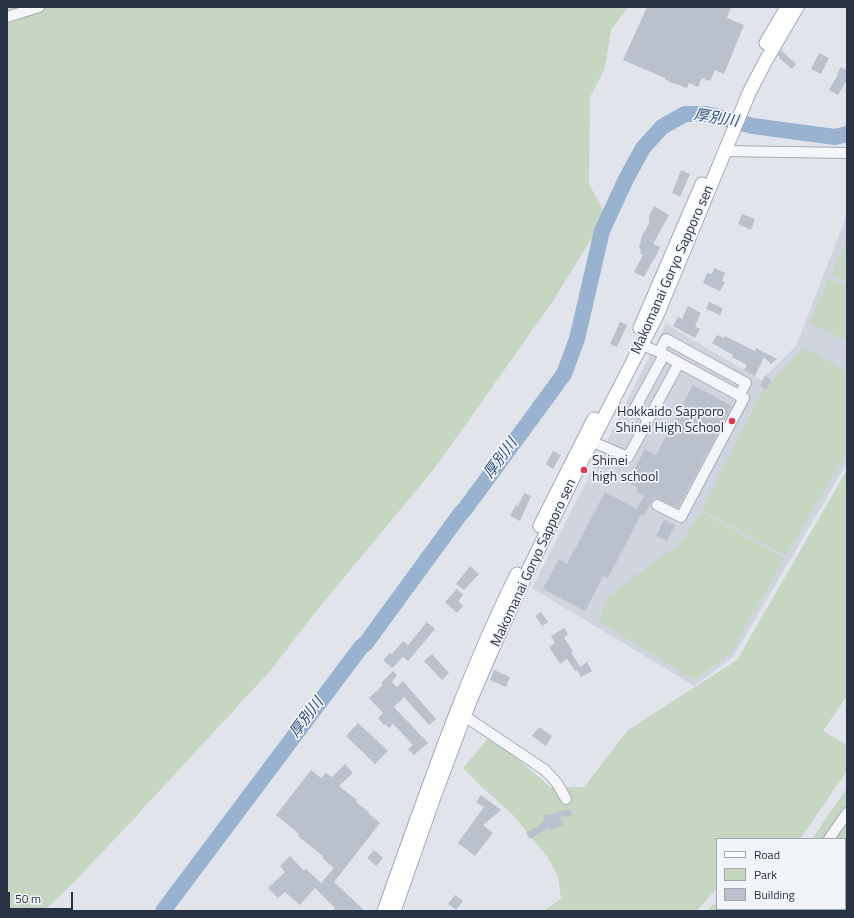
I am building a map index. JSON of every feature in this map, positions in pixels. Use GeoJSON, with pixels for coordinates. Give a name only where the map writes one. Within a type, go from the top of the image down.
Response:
{"type":"FeatureCollection","features":[{"type":"Feature","properties":{"kind":"main road","name":"Makomanai Goryo Sapporo sen"},"geometry":{"type":"LineString","coordinates":[[384,911],[440,754],[492,650],[525,577],[661,306],[756,61],[787,7]]}},
{"type":"Feature","properties":{"kind":"main road","name":"Makomanai Goryo Sapporo sen"},"geometry":{"type":"LineString","coordinates":[[739,104],[797,7]]}},
{"type":"Feature","properties":{"kind":"main road","name":"Makomanai Goryo Sapporo sen"},"geometry":{"type":"LineString","coordinates":[[394,911],[434,797],[460,714],[500,607],[562,481],[647,316],[724,144]]}},
{"type":"Feature","properties":{"kind":"street"},"geometry":{"type":"LineString","coordinates":[[7,17],[39,7]]}},
{"type":"Feature","properties":{"kind":"street"},"geometry":{"type":"LineString","coordinates":[[724,144],[847,153]]}},
{"type":"Feature","properties":{"kind":"street"},"geometry":{"type":"LineString","coordinates":[[649,418],[634,410],[661,354],[666,339],[746,383],[739,396]]}},
{"type":"Feature","properties":{"kind":"street"},"geometry":{"type":"LineString","coordinates":[[642,345],[744,398],[681,517],[657,505]]}},
{"type":"Feature","properties":{"kind":"street"},"geometry":{"type":"LineString","coordinates":[[593,442],[628,457],[679,363]]}},
{"type":"Feature","properties":{"kind":"street"},"geometry":{"type":"LineString","coordinates":[[460,714],[545,770],[557,783],[566,799]]}},
{"type":"Feature","properties":{"kind":"street"},"geometry":{"type":"LineString","coordinates":[[830,838],[847,813]]}},
{"type":"Feature","properties":{"kind":"shaded area","name":"Hokkaido Sapporo Shinei High School"},"geometry":{"type":"Polygon","coordinates":[[[847,214],[847,463],[733,657],[694,686],[532,588],[666,324],[761,380],[796,346],[847,214]]]}},
{"type":"Feature","properties":{"kind":"green space"},"geometry":{"type":"Polygon","coordinates":[[[7,7],[628,7],[611,30],[605,68],[590,97],[589,184],[606,215],[551,304],[434,469],[313,615],[271,670],[127,826],[74,882],[44,911],[7,911],[7,7]]]}},
{"type":"Feature","properties":{"kind":"green space"},"geometry":{"type":"Polygon","coordinates":[[[847,239],[847,281],[831,275],[847,239]]]}},
{"type":"Feature","properties":{"kind":"green space"},"geometry":{"type":"Polygon","coordinates":[[[829,278],[847,286],[847,340],[809,324],[829,278]]]}},
{"type":"Feature","properties":{"kind":"green space"},"geometry":{"type":"Polygon","coordinates":[[[804,347],[847,372],[847,452],[786,556],[702,510],[761,393],[804,347]]]}},
{"type":"Feature","properties":{"kind":"green space"},"geometry":{"type":"Polygon","coordinates":[[[847,470],[847,696],[823,731],[847,745],[847,771],[801,838],[716,838],[716,889],[697,911],[544,911],[561,899],[558,876],[546,855],[512,814],[463,768],[491,735],[550,787],[584,787],[628,730],[737,660],[847,470]]]}},
{"type":"Feature","properties":{"kind":"green space"},"geometry":{"type":"Polygon","coordinates":[[[701,512],[785,558],[730,654],[694,680],[599,622],[608,596],[680,543],[701,512]]]}},
{"type":"Feature","properties":{"kind":"green space"},"geometry":{"type":"Polygon","coordinates":[[[847,788],[847,911],[707,911],[716,902],[716,910],[846,910],[846,838],[813,838],[847,788]]]}},
{"type":"Feature","properties":{"kind":"building"},"geometry":{"type":"Polygon","coordinates":[[[647,7],[731,7],[727,18],[744,25],[724,74],[715,70],[710,81],[702,78],[698,87],[689,83],[687,88],[670,82],[665,78],[623,60],[647,7]]]}},
{"type":"Feature","properties":{"kind":"building"},"geometry":{"type":"Polygon","coordinates":[[[781,50],[796,64],[792,69],[779,58],[780,57],[778,55],[781,50]]]}},
{"type":"Feature","properties":{"kind":"building"},"geometry":{"type":"Polygon","coordinates":[[[819,53],[829,58],[821,74],[811,69],[819,53]]]}},
{"type":"Feature","properties":{"kind":"building"},"geometry":{"type":"Polygon","coordinates":[[[841,67],[847,70],[847,80],[838,95],[829,90],[841,67]]]}},
{"type":"Feature","properties":{"kind":"building"},"geometry":{"type":"Polygon","coordinates":[[[681,170],[690,174],[680,197],[672,193],[681,170]]]}},
{"type":"Feature","properties":{"kind":"building"},"geometry":{"type":"Polygon","coordinates":[[[654,206],[669,215],[653,244],[660,247],[644,277],[634,272],[643,255],[640,253],[641,249],[639,248],[642,236],[649,224],[649,216],[654,206]]]}},
{"type":"Feature","properties":{"kind":"building"},"geometry":{"type":"Polygon","coordinates":[[[742,214],[755,219],[751,230],[738,224],[742,214]]]}},
{"type":"Feature","properties":{"kind":"building"},"geometry":{"type":"Polygon","coordinates":[[[714,268],[725,273],[722,281],[725,282],[720,291],[703,283],[707,273],[712,274],[714,268]]]}},
{"type":"Feature","properties":{"kind":"building"},"geometry":{"type":"Polygon","coordinates":[[[709,302],[723,308],[720,315],[706,309],[709,302]]]}},
{"type":"Feature","properties":{"kind":"building"},"geometry":{"type":"Polygon","coordinates":[[[688,306],[701,313],[695,326],[700,329],[695,338],[673,326],[678,317],[682,319],[688,306]]]}},
{"type":"Feature","properties":{"kind":"building"},"geometry":{"type":"Polygon","coordinates":[[[620,322],[627,325],[617,347],[610,344],[620,322]]]}},
{"type":"Feature","properties":{"kind":"building"},"geometry":{"type":"Polygon","coordinates":[[[717,335],[724,338],[725,336],[755,351],[756,348],[777,359],[771,364],[764,357],[755,376],[744,370],[747,365],[732,357],[733,355],[712,343],[717,335]]]}},
{"type":"Feature","properties":{"kind":"building"},"geometry":{"type":"Polygon","coordinates":[[[765,376],[771,380],[766,390],[760,386],[765,376]]]}},
{"type":"Feature","properties":{"kind":"building"},"geometry":{"type":"Polygon","coordinates":[[[693,385],[732,406],[678,508],[654,497],[644,516],[641,515],[608,578],[603,576],[585,611],[543,589],[559,559],[567,564],[605,492],[637,509],[644,496],[636,492],[638,488],[628,482],[645,449],[656,455],[693,385]]]}},
{"type":"Feature","properties":{"kind":"building"},"geometry":{"type":"Polygon","coordinates":[[[553,451],[561,455],[553,469],[546,464],[553,451]]]}},
{"type":"Feature","properties":{"kind":"building"},"geometry":{"type":"Polygon","coordinates":[[[524,493],[531,496],[520,521],[510,516],[516,505],[518,506],[524,493]]]}},
{"type":"Feature","properties":{"kind":"building"},"geometry":{"type":"Polygon","coordinates":[[[664,520],[675,525],[667,541],[656,536],[664,520]]]}},
{"type":"Feature","properties":{"kind":"building"},"geometry":{"type":"Polygon","coordinates":[[[470,566],[479,574],[464,590],[456,584],[470,566]]]}},
{"type":"Feature","properties":{"kind":"building"},"geometry":{"type":"Polygon","coordinates":[[[457,589],[463,595],[458,601],[463,606],[457,613],[445,602],[457,589]]]}},
{"type":"Feature","properties":{"kind":"building"},"geometry":{"type":"Polygon","coordinates":[[[541,612],[548,622],[542,626],[535,616],[541,612]]]}},
{"type":"Feature","properties":{"kind":"building"},"geometry":{"type":"Polygon","coordinates":[[[427,622],[435,629],[408,661],[403,657],[392,668],[383,660],[390,653],[392,654],[403,641],[408,645],[427,622]]]}},
{"type":"Feature","properties":{"kind":"building"},"geometry":{"type":"Polygon","coordinates":[[[564,628],[568,634],[564,638],[573,651],[571,652],[580,667],[587,662],[592,671],[581,677],[567,659],[560,664],[549,647],[555,643],[551,636],[564,628]]]}},
{"type":"Feature","properties":{"kind":"building"},"geometry":{"type":"Polygon","coordinates":[[[432,654],[449,673],[442,680],[424,661],[432,654]]]}},
{"type":"Feature","properties":{"kind":"building"},"geometry":{"type":"Polygon","coordinates":[[[494,670],[510,677],[506,687],[490,680],[494,670]]]}},
{"type":"Feature","properties":{"kind":"building"},"geometry":{"type":"Polygon","coordinates":[[[393,671],[397,675],[392,682],[397,687],[403,681],[436,719],[429,725],[404,697],[394,707],[428,743],[414,755],[408,749],[413,745],[393,724],[389,728],[385,724],[384,725],[378,718],[383,713],[369,698],[383,685],[381,683],[393,671]]]}},
{"type":"Feature","properties":{"kind":"building"},"geometry":{"type":"Polygon","coordinates":[[[358,723],[388,751],[375,764],[346,736],[358,723]]]}},
{"type":"Feature","properties":{"kind":"building"},"geometry":{"type":"Polygon","coordinates":[[[539,727],[552,736],[546,746],[532,736],[539,727]]]}},
{"type":"Feature","properties":{"kind":"building"},"geometry":{"type":"Polygon","coordinates":[[[345,764],[353,773],[339,786],[357,800],[356,802],[380,823],[334,882],[365,911],[332,911],[335,908],[315,888],[300,905],[285,892],[278,898],[268,888],[285,872],[280,866],[290,856],[304,871],[306,869],[321,883],[334,868],[322,858],[324,857],[298,836],[299,834],[276,815],[311,770],[321,778],[326,773],[332,777],[345,764]]]}},
{"type":"Feature","properties":{"kind":"building"},"geometry":{"type":"Polygon","coordinates":[[[481,795],[501,810],[483,825],[493,833],[475,856],[458,843],[484,807],[476,802],[481,795]]]}},
{"type":"Feature","properties":{"kind":"building"},"geometry":{"type":"Polygon","coordinates":[[[571,809],[571,816],[560,817],[564,825],[549,831],[548,828],[530,839],[526,833],[545,821],[543,816],[571,809]]]}},
{"type":"Feature","properties":{"kind":"building"},"geometry":{"type":"Polygon","coordinates":[[[374,850],[383,858],[376,866],[367,858],[374,850]]]}},
{"type":"Feature","properties":{"kind":"building"},"geometry":{"type":"Polygon","coordinates":[[[455,895],[463,901],[456,910],[448,904],[455,895]]]}},
{"type":"Feature","properties":{"kind":"waterway","name":"厚別川"},"geometry":{"type":"LineString","coordinates":[[163,911],[361,647],[366,643],[564,374],[577,339],[602,231],[626,179],[643,148],[662,127],[685,114],[706,114],[753,126],[835,137],[847,134]]}},
{"type":"Feature","properties":{"kind":"place","name":"Hokkaido Sapporo Shinei High School"},"geometry":{"type":"Point","coordinates":[732,421]}},
{"type":"Feature","properties":{"kind":"place","name":"Shinei high school"},"geometry":{"type":"Point","coordinates":[584,470]}}]}
